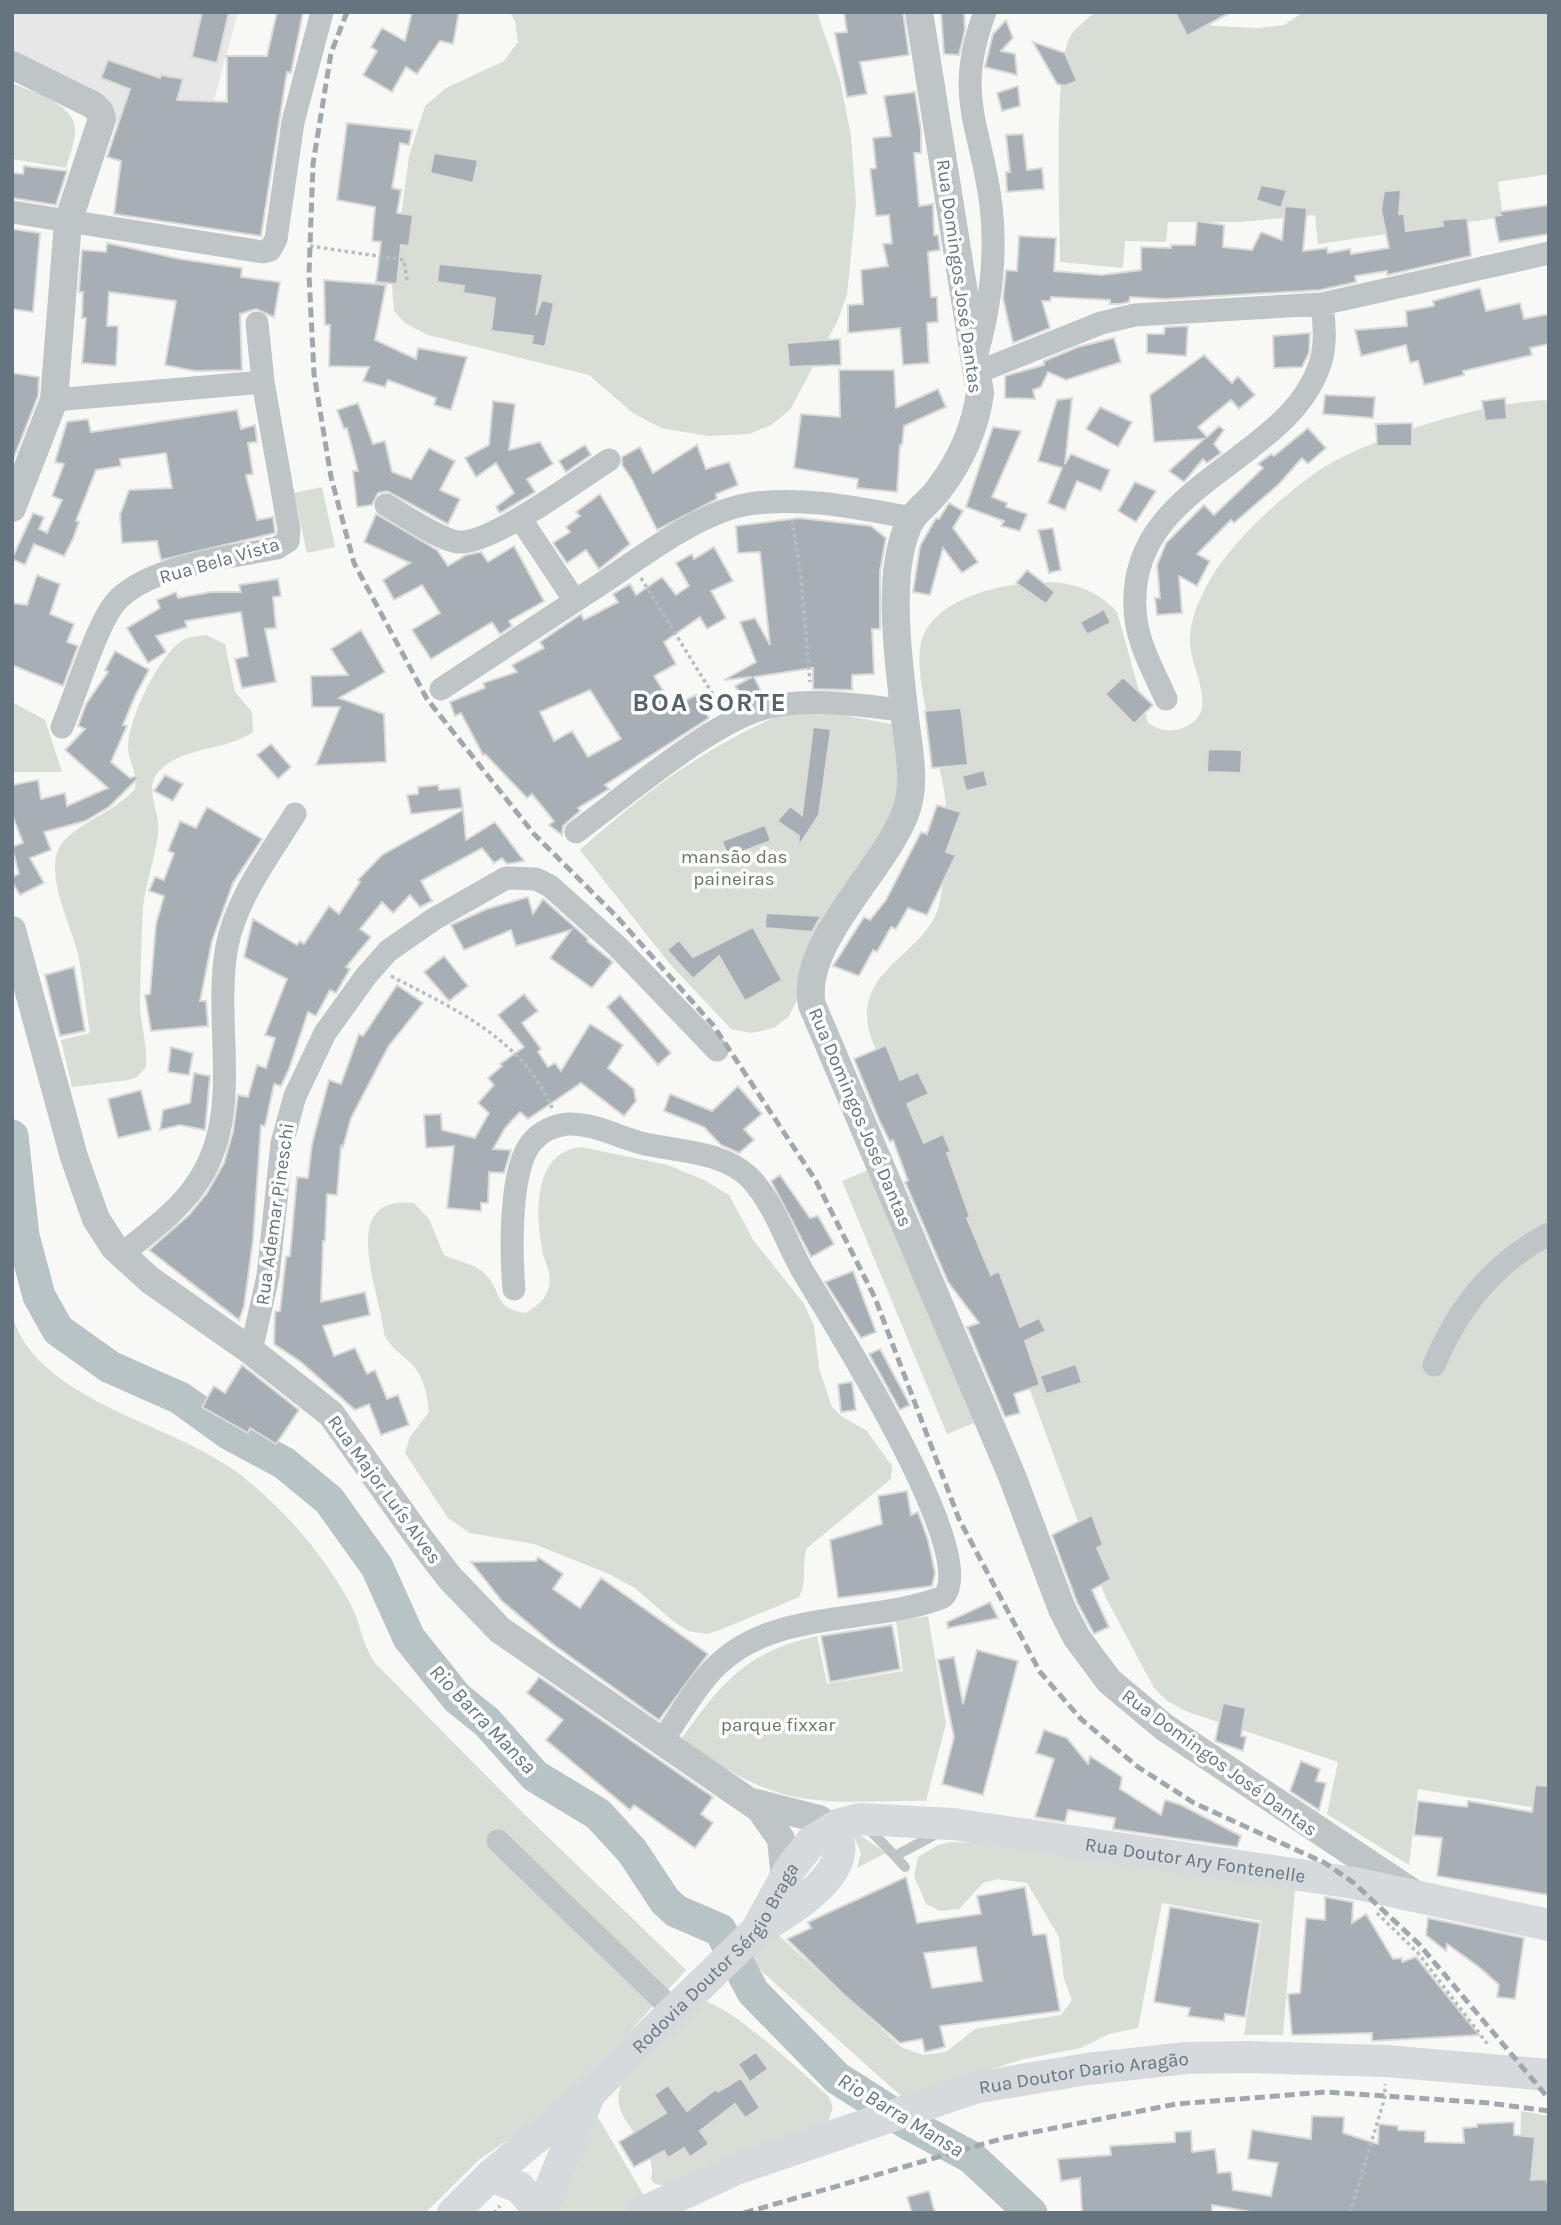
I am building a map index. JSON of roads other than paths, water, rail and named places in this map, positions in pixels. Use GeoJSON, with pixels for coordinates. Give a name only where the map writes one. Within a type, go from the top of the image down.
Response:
{"type":"FeatureCollection","features":[{"type":"Feature","properties":{"kind":"main road","name":"Rua Doutor Ary Fontenelle"},"geometry":{"type":"LineString","coordinates":[[835,1822],[953,1824],[1345,1882],[1549,1926]]}},
{"type":"Feature","properties":{"kind":"main road","name":"Rodovia Doutor Sérgio Braga"},"geometry":{"type":"LineString","coordinates":[[453,2213],[490,2176],[590,2093],[751,1937],[803,1850],[835,1822]]}},
{"type":"Feature","properties":{"kind":"main road"},"geometry":{"type":"LineString","coordinates":[[751,1937],[827,1880],[837,1856],[835,1822]]}},
{"type":"Feature","properties":{"kind":"main road","name":"Rua Doutor Dario Aragão"},"geometry":{"type":"LineString","coordinates":[[642,2213],[736,2169],[974,2088],[1128,2063],[1186,2058],[1386,2061],[1507,2069],[1549,2075]]}},
{"type":"Feature","properties":{"kind":"main road","name":"Rodovia Doutor Sérgio Braga"},"geometry":{"type":"LineString","coordinates":[[540,2212],[590,2093]]}},
{"type":"Feature","properties":{"kind":"main road"},"geometry":{"type":"LineString","coordinates":[[490,2176],[519,2187],[540,2212]]}},
{"type":"Feature","properties":{"kind":"street"},"geometry":{"type":"LineString","coordinates":[[12,212],[263,252],[270,250],[276,239],[293,122],[322,12]]}},
{"type":"Feature","properties":{"kind":"street","name":"Rua Domingos José Dantas"},"geometry":{"type":"LineString","coordinates":[[919,12],[980,393],[976,420],[962,453],[939,490],[912,519],[903,544],[897,580],[904,709],[911,778],[905,815],[816,958],[810,976],[810,996],[815,1016],[911,1232],[1002,1450],[1062,1609],[1094,1664],[1132,1703],[1334,1843],[1424,1900]]}},
{"type":"Feature","properties":{"kind":"street"},"geometry":{"type":"LineString","coordinates":[[977,365],[989,314],[991,217],[970,116],[968,78],[972,47],[985,12]]}},
{"type":"Feature","properties":{"kind":"street"},"geometry":{"type":"LineString","coordinates":[[12,65],[93,105],[102,116],[68,222],[54,400],[12,508]]}},
{"type":"Feature","properties":{"kind":"street"},"geometry":{"type":"LineString","coordinates":[[977,365],[1101,323],[1135,316],[1322,304],[1549,253]]}},
{"type":"Feature","properties":{"kind":"street"},"geometry":{"type":"LineString","coordinates":[[1166,699],[1146,655],[1136,621],[1138,576],[1144,556],[1165,517],[1295,405],[1321,359],[1325,338],[1322,304]]}},
{"type":"Feature","properties":{"kind":"street","name":"Rua Bela Vista"},"geometry":{"type":"LineString","coordinates":[[62,727],[106,618],[124,594],[165,573],[282,547],[288,541],[289,529],[263,382],[257,323]]}},
{"type":"Feature","properties":{"kind":"street"},"geometry":{"type":"LineString","coordinates":[[54,400],[263,382]]}},
{"type":"Feature","properties":{"kind":"street"},"geometry":{"type":"LineString","coordinates":[[386,505],[460,542],[470,541],[520,518],[609,460]]}},
{"type":"Feature","properties":{"kind":"street"},"geometry":{"type":"LineString","coordinates":[[441,689],[632,563],[704,519],[730,509],[789,500],[843,505],[912,519]]}},
{"type":"Feature","properties":{"kind":"street"},"geometry":{"type":"LineString","coordinates":[[520,518],[575,601]]}},
{"type":"Feature","properties":{"kind":"street"},"geometry":{"type":"LineString","coordinates":[[576,832],[730,722],[767,707],[812,703],[904,709]]}},
{"type":"Feature","properties":{"kind":"street"},"geometry":{"type":"LineString","coordinates":[[121,1255],[194,1189],[216,1145],[223,1110],[225,967],[230,935],[246,896],[295,814]]}},
{"type":"Feature","properties":{"kind":"street","name":"Rua Ademar Pineschi"},"geometry":{"type":"LineString","coordinates":[[251,1351],[268,1276],[288,1119],[308,1065],[325,1033],[374,967],[410,934],[506,878],[536,879],[550,886],[617,946],[717,1050]]}},
{"type":"Feature","properties":{"kind":"street","name":"Rua Major Luís Alves"},"geometry":{"type":"LineString","coordinates":[[12,930],[74,1157],[96,1219],[121,1255],[150,1280],[251,1351],[331,1415],[420,1539],[489,1620],[510,1639],[749,1801],[770,1821],[781,1839],[785,1879]]}},
{"type":"Feature","properties":{"kind":"street"},"geometry":{"type":"LineString","coordinates":[[514,1289],[514,1232],[524,1156],[536,1138],[559,1126],[582,1126],[642,1143],[711,1157],[749,1177],[839,1326],[897,1432],[923,1490],[950,1562],[950,1588],[943,1597],[797,1627],[736,1650],[720,1662],[661,1742]]}},
{"type":"Feature","properties":{"kind":"street"},"geometry":{"type":"LineString","coordinates":[[1434,1365],[1456,1317],[1470,1297],[1509,1259],[1549,1234]]}},
{"type":"Feature","properties":{"kind":"street"},"geometry":{"type":"LineString","coordinates":[[749,1801],[835,1822]]}},
{"type":"Feature","properties":{"kind":"street"},"geometry":{"type":"LineString","coordinates":[[498,1841],[673,2010]]}},
{"type":"Feature","properties":{"kind":"lane"},"geometry":{"type":"LineString","coordinates":[[835,1822],[895,1856],[905,1867]]}},
{"type":"Feature","properties":{"kind":"lane"},"geometry":{"type":"LineString","coordinates":[[895,1856],[953,1824]]}},
{"type":"Feature","properties":{"kind":"waterway","name":"Rio Barra Mansa"},"geometry":{"type":"LineString","coordinates":[[12,1136],[23,1236],[39,1296],[58,1330],[110,1367],[180,1398],[230,1434],[284,1463],[329,1500],[377,1567],[409,1638],[457,1698],[487,1722],[535,1776],[598,1814],[632,1851],[665,1901],[676,1911],[720,1930],[753,1992],[837,2078],[909,2124],[971,2157],[1031,2213]]}},
{"type":"Feature","properties":{"kind":"railway"},"geometry":{"type":"LineString","coordinates":[[347,12],[331,53],[313,164],[309,274],[314,374],[331,477],[354,563],[427,699],[534,834],[617,917],[713,1025],[816,1181],[875,1298],[959,1519],[1040,1672],[1081,1719],[1138,1767],[1194,1803],[1325,1863],[1354,1883],[1419,1944],[1549,2099]]}},
{"type":"Feature","properties":{"kind":"railway"},"geometry":{"type":"LineString","coordinates":[[744,2213],[1004,2138],[1176,2104],[1326,2092],[1489,2103],[1549,2111]]}},
{"type":"Feature","properties":{"kind":"district","name":"BOA SORTE"},"geometry":{"type":"Point","coordinates":[710,702]}},
{"type":"Feature","properties":{"kind":"park label","name":"mansão das paineiras"},"geometry":{"type":"Point","coordinates":[734,867]}},
{"type":"Feature","properties":{"kind":"park label","name":"parque fixxar"},"geometry":{"type":"Point","coordinates":[778,1724]}}]}
